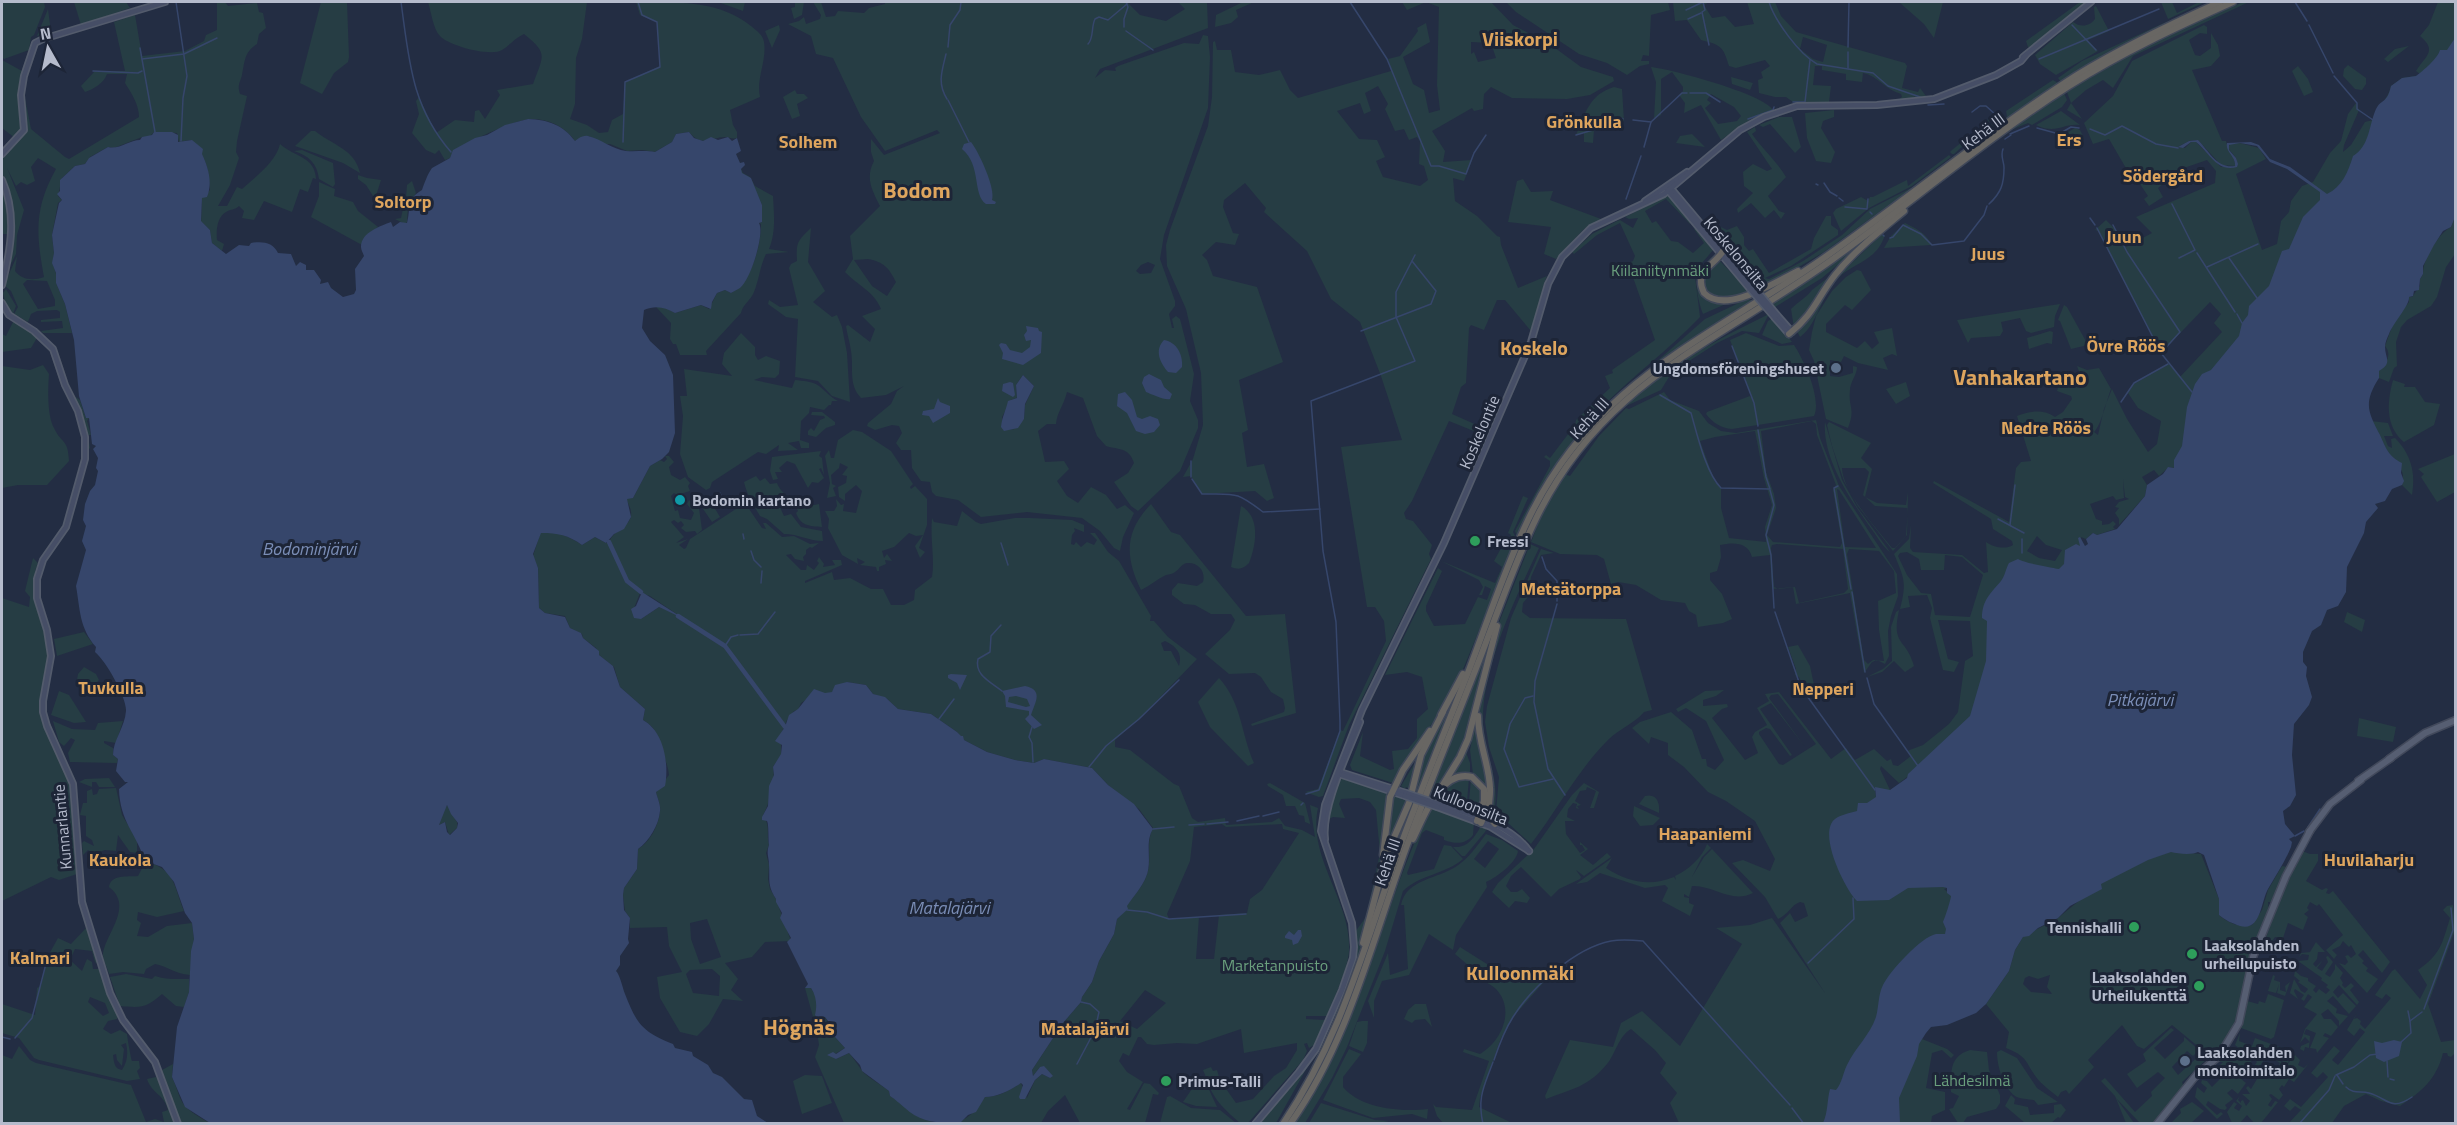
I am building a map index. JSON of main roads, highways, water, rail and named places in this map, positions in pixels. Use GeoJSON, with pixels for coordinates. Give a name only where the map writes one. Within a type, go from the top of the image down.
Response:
{"type":"FeatureCollection","features":[{"type":"Feature","properties":{"kind":"highway","name":"Kehä III"},"geometry":{"type":"LineString","coordinates":[[1283,1124],[1323,1056],[1356,977],[1406,832],[1520,540],[1538,501],[1567,455],[1599,416],[1632,385],[1677,351],[1825,257],[2062,85],[2139,40],[2220,2]]}},
{"type":"Feature","properties":{"kind":"highway","name":"Kehä III"},"geometry":{"type":"LineString","coordinates":[[1290,1124],[1322,1072],[1351,1009],[1400,866],[1525,542],[1552,488],[1587,439],[1615,408],[1666,366],[1827,263],[2029,113],[2083,78],[2144,43],[2233,2]]}},
{"type":"Feature","properties":{"kind":"highway"},"geometry":{"type":"LineString","coordinates":[[1790,333],[1810,315],[1834,276],[1857,251],[1931,186]]}},
{"type":"Feature","properties":{"kind":"highway"},"geometry":{"type":"LineString","coordinates":[[1722,252],[1703,271],[1700,280],[1707,296],[1722,302],[1748,295],[1825,257]]}},
{"type":"Feature","properties":{"kind":"highway"},"geometry":{"type":"LineString","coordinates":[[1400,866],[1468,739],[1503,598]]}},
{"type":"Feature","properties":{"kind":"highway"},"geometry":{"type":"LineString","coordinates":[[1356,977],[1380,878],[1392,841],[1409,803],[1421,755],[1481,638]]}},
{"type":"Feature","properties":{"kind":"highway"},"geometry":{"type":"LineString","coordinates":[[1478,700],[1479,738],[1490,782],[1488,814],[1495,824]]}},
{"type":"Feature","properties":{"kind":"highway"},"geometry":{"type":"LineString","coordinates":[[1380,878],[1386,840],[1387,807],[1392,790],[1410,759],[1443,712]]}},
{"type":"Feature","properties":{"kind":"highway"},"geometry":{"type":"LineString","coordinates":[[1439,790],[1452,779],[1464,776],[1475,779],[1485,793],[1480,820]]}},
{"type":"Feature","properties":{"kind":"highway"},"geometry":{"type":"LineString","coordinates":[[1480,820],[1489,802]]}},
{"type":"Feature","properties":{"kind":"main road"},"geometry":{"type":"LineString","coordinates":[[2,154],[24,130],[21,95],[33,45],[40,39],[165,2]]}},
{"type":"Feature","properties":{"kind":"main road","name":"Koskelontie"},"geometry":{"type":"LineString","coordinates":[[1255,1124],[1313,1055],[1335,1008],[1352,963],[1354,947],[1352,923],[1321,831],[1321,821],[1367,699],[1444,543],[1531,342],[1548,284],[1556,266],[1571,246],[1591,228],[1640,205],[1669,188],[1749,125],[1802,106],[1877,105],[1928,100],[1996,75],[2018,63],[2091,2]]}},
{"type":"Feature","properties":{"kind":"main road"},"geometry":{"type":"LineString","coordinates":[[2,180],[13,216],[2,285]]}},
{"type":"Feature","properties":{"kind":"main road","name":"Koskelonsilta"},"geometry":{"type":"LineString","coordinates":[[1669,188],[1790,333]]}},
{"type":"Feature","properties":{"kind":"main road","name":"Kunnarlantie"},"geometry":{"type":"LineString","coordinates":[[2,303],[9,315],[34,331],[53,349],[83,431],[85,459],[66,527],[43,560],[37,579],[37,598],[47,630],[51,656],[43,701],[44,717],[73,784],[82,902],[110,993],[123,1020],[155,1062],[178,1124]]}},
{"type":"Feature","properties":{"kind":"main road"},"geometry":{"type":"LineString","coordinates":[[2157,1124],[2196,1076],[2221,1052],[2236,1028],[2253,957],[2286,876],[2310,831],[2327,807],[2425,733],[2456,720]]}},
{"type":"Feature","properties":{"kind":"main road","name":"Kulloonsilta"},"geometry":{"type":"LineString","coordinates":[[1340,773],[1495,824],[1529,850],[1522,848],[1480,820]]}},
{"type":"Feature","properties":{"kind":"water","name":"Pitkäjärvi"},"geometry":{"type":"Polygon","coordinates":[[[2455,38],[2455,217],[2451,227],[2443,231],[2434,245],[2423,266],[2419,290],[2414,291],[2413,296],[2409,297],[2407,305],[2388,336],[2385,347],[2387,363],[2379,371],[2379,378],[2369,401],[2370,413],[2386,448],[2394,458],[2402,463],[2401,473],[2404,481],[2402,485],[2392,489],[2385,501],[2375,504],[2378,508],[2366,522],[2364,533],[2347,567],[2346,592],[2338,606],[2327,610],[2321,625],[2312,631],[2303,652],[2303,662],[2307,667],[2306,676],[2312,697],[2309,705],[2294,724],[2292,755],[2296,795],[2290,806],[2283,811],[2285,824],[2295,836],[2289,839],[2292,842],[2291,847],[2268,889],[2256,920],[2247,927],[2240,926],[2219,915],[2219,899],[2204,855],[2198,852],[2185,854],[2171,852],[2148,860],[2101,884],[2102,889],[2070,906],[2058,918],[2038,928],[2029,936],[2023,937],[2015,950],[2009,971],[1986,1004],[1976,1013],[1947,1025],[1931,1027],[1919,1044],[1917,1056],[1899,1098],[1900,1123],[1823,1123],[1830,1089],[1836,1090],[1838,1087],[1850,1059],[1873,1024],[1883,985],[1899,964],[1922,941],[1936,934],[1945,934],[1946,929],[1943,922],[1951,896],[1947,893],[1947,888],[1943,887],[1908,888],[1889,900],[1857,901],[1846,885],[1835,861],[1829,836],[1830,826],[1835,819],[1857,811],[1858,803],[1867,803],[1876,797],[1875,787],[1890,790],[1907,778],[1908,774],[1970,716],[1986,661],[1987,621],[1982,618],[1984,606],[2002,579],[2009,563],[2018,559],[2059,569],[2064,564],[2065,550],[2076,544],[2080,546],[2078,538],[2080,537],[2085,546],[2088,544],[2086,539],[2093,533],[2097,535],[2117,529],[2145,496],[2147,485],[2163,474],[2168,467],[2174,468],[2174,460],[2182,446],[2187,407],[2195,384],[2202,374],[2211,370],[2239,336],[2242,323],[2248,315],[2249,306],[2269,286],[2282,251],[2289,249],[2303,217],[2320,200],[2320,192],[2287,169],[2270,162],[2257,146],[2240,143],[2229,145],[2229,150],[2238,164],[2237,167],[2230,168],[2219,164],[2196,142],[2191,142],[2183,148],[2178,147],[2189,141],[2198,140],[2218,162],[2235,166],[2234,159],[2228,149],[2227,143],[2251,142],[2259,145],[2270,159],[2290,167],[2327,194],[2340,183],[2347,173],[2353,156],[2363,147],[2376,109],[2388,96],[2391,86],[2402,78],[2416,76],[2426,68],[2440,50],[2447,50],[2455,38]]]}},
{"type":"Feature","properties":{"kind":"water","name":"Bodominjärvi"},"geometry":{"type":"Polygon","coordinates":[[[528,119],[543,121],[560,127],[575,141],[588,136],[621,150],[630,151],[655,152],[672,142],[676,134],[689,132],[694,138],[703,141],[711,137],[718,140],[728,137],[732,141],[737,138],[741,151],[736,154],[740,163],[744,162],[745,165],[741,169],[742,173],[751,178],[762,205],[762,222],[759,223],[760,236],[756,256],[740,288],[731,293],[725,290],[717,293],[711,309],[701,305],[675,313],[660,307],[644,310],[642,328],[650,341],[665,355],[673,375],[675,433],[669,452],[650,466],[633,498],[627,499],[631,517],[624,529],[614,534],[606,543],[595,537],[582,545],[563,535],[541,533],[533,554],[538,568],[539,608],[545,613],[565,617],[570,628],[581,633],[583,638],[599,651],[599,655],[613,666],[620,687],[645,709],[643,720],[650,725],[661,741],[666,759],[665,786],[656,792],[660,806],[658,822],[646,842],[638,849],[637,869],[624,888],[624,910],[630,918],[629,943],[620,956],[620,965],[616,971],[629,1005],[642,1026],[673,1044],[675,1048],[692,1052],[693,1056],[708,1065],[713,1073],[722,1077],[744,1099],[752,1100],[757,1116],[768,1123],[210,1123],[185,1107],[172,1077],[177,1027],[189,992],[191,951],[194,939],[192,923],[185,913],[174,882],[162,867],[145,861],[125,819],[119,789],[128,782],[125,782],[116,771],[118,759],[113,755],[124,723],[125,705],[115,680],[95,652],[96,647],[86,633],[76,586],[86,550],[82,541],[86,526],[83,520],[85,504],[95,485],[98,458],[93,449],[96,446],[92,444],[89,418],[86,418],[79,396],[74,340],[52,263],[54,253],[52,235],[59,203],[62,200],[57,194],[60,191],[60,180],[75,166],[85,164],[89,158],[108,147],[112,148],[140,140],[154,132],[172,132],[178,135],[178,142],[192,140],[203,149],[202,154],[209,175],[209,191],[207,197],[202,198],[201,221],[210,230],[212,243],[226,254],[239,245],[249,246],[251,243],[259,242],[270,244],[278,253],[291,254],[296,266],[300,262],[306,265],[306,270],[314,270],[321,280],[320,284],[328,282],[331,288],[343,297],[354,294],[356,290],[355,269],[364,256],[361,247],[364,237],[372,230],[391,222],[393,227],[400,222],[407,223],[411,200],[422,190],[432,168],[450,158],[453,150],[505,125],[528,119]],[[447,805],[439,825],[445,822],[450,835],[457,828],[458,823],[447,805]]]}},
{"type":"Feature","properties":{"kind":"water"},"geometry":{"type":"Polygon","coordinates":[[[971,142],[986,171],[992,188],[992,200],[996,202],[995,204],[986,204],[979,194],[972,163],[962,149],[964,144],[971,142]]]}},
{"type":"Feature","properties":{"kind":"water"},"geometry":{"type":"Polygon","coordinates":[[[1026,326],[1038,328],[1042,332],[1041,353],[1023,365],[1002,359],[1003,353],[999,345],[1001,343],[1006,344],[1010,350],[1022,353],[1030,347],[1031,340],[1026,341],[1024,335],[1027,331],[1026,326]]]}},
{"type":"Feature","properties":{"kind":"water"},"geometry":{"type":"Polygon","coordinates":[[[1164,340],[1176,346],[1180,354],[1182,367],[1176,373],[1168,372],[1161,361],[1159,348],[1164,340]]]}},
{"type":"Feature","properties":{"kind":"water"},"geometry":{"type":"Polygon","coordinates":[[[1149,374],[1161,380],[1164,387],[1172,394],[1170,399],[1146,392],[1142,383],[1144,377],[1149,374]]]}},
{"type":"Feature","properties":{"kind":"water"},"geometry":{"type":"Polygon","coordinates":[[[1023,375],[1034,386],[1025,404],[1024,419],[1018,428],[1004,431],[1001,427],[1008,401],[1017,398],[1016,385],[1023,375]]]}},
{"type":"Feature","properties":{"kind":"water"},"geometry":{"type":"Polygon","coordinates":[[[1013,383],[1015,395],[1013,397],[1002,391],[1003,384],[1013,383]]]}},
{"type":"Feature","properties":{"kind":"water"},"geometry":{"type":"Polygon","coordinates":[[[1125,392],[1132,400],[1137,417],[1142,419],[1150,416],[1158,419],[1160,425],[1154,432],[1145,434],[1136,431],[1127,413],[1117,406],[1118,394],[1125,392]]]}},
{"type":"Feature","properties":{"kind":"water"},"geometry":{"type":"Polygon","coordinates":[[[938,398],[940,402],[950,406],[950,413],[933,423],[929,416],[922,415],[923,411],[934,409],[938,398]]]}},
{"type":"Feature","properties":{"kind":"water"},"geometry":{"type":"Polygon","coordinates":[[[642,592],[678,616],[659,607],[641,619],[634,618],[631,609],[636,606],[642,592]]]}},
{"type":"Feature","properties":{"kind":"water"},"geometry":{"type":"Polygon","coordinates":[[[951,674],[967,675],[960,690],[957,683],[948,678],[951,674]]]}},
{"type":"Feature","properties":{"kind":"water","name":"Matalajärvi"},"geometry":{"type":"Polygon","coordinates":[[[847,682],[866,685],[873,694],[885,697],[898,709],[931,714],[963,736],[964,740],[987,752],[1034,763],[1044,759],[1092,768],[1108,785],[1134,804],[1153,829],[1149,840],[1148,871],[1144,881],[1127,906],[1128,909],[1117,919],[1114,934],[1081,1002],[1063,1023],[1032,1070],[1033,1076],[1040,1067],[1044,1066],[1053,1076],[1050,1078],[1042,1074],[1035,1080],[1025,1099],[1019,1097],[1023,1085],[1021,1083],[1004,1093],[985,1097],[976,1112],[968,1115],[961,1122],[946,1123],[918,1117],[862,1071],[860,1065],[849,1053],[836,1059],[827,1055],[833,1052],[836,1054],[845,1048],[835,1037],[822,1037],[833,1034],[834,1029],[825,1017],[818,1019],[815,1015],[814,995],[811,988],[805,988],[808,984],[787,942],[791,938],[780,918],[782,913],[770,886],[768,825],[762,817],[768,806],[769,786],[774,775],[773,767],[781,754],[782,745],[775,741],[785,727],[789,715],[798,709],[814,689],[825,693],[832,692],[835,685],[847,682]]]}},
{"type":"Feature","properties":{"kind":"water"},"geometry":{"type":"Polygon","coordinates":[[[1025,686],[1035,690],[1037,697],[1031,715],[1042,725],[1034,729],[1025,719],[1029,711],[1006,707],[1002,691],[1025,686]],[[1009,697],[1008,702],[1026,707],[1030,706],[1027,699],[1009,697]]]}},
{"type":"Feature","properties":{"kind":"water"},"geometry":{"type":"Polygon","coordinates":[[[1301,930],[1302,936],[1298,943],[1293,945],[1292,940],[1285,936],[1289,931],[1294,935],[1301,930]]]}},
{"type":"Feature","properties":{"kind":"water"},"geometry":{"type":"Polygon","coordinates":[[[2394,1040],[2402,1042],[2399,1056],[2384,1062],[2376,1058],[2374,1041],[2382,1043],[2394,1040]]]}},
{"type":"Feature","properties":{"kind":"waterway"},"geometry":{"type":"LineString","coordinates":[[176,2],[187,76],[183,98],[181,141]]}},
{"type":"Feature","properties":{"kind":"waterway"},"geometry":{"type":"LineString","coordinates":[[401,2],[414,81],[427,117],[451,152]]}},
{"type":"Feature","properties":{"kind":"waterway"},"geometry":{"type":"LineString","coordinates":[[623,142],[625,82],[660,67],[657,22],[642,15],[638,2]]}},
{"type":"Feature","properties":{"kind":"waterway"},"geometry":{"type":"LineString","coordinates":[[948,47],[950,25],[960,10],[961,2]]}},
{"type":"Feature","properties":{"kind":"waterway"},"geometry":{"type":"LineString","coordinates":[[1124,27],[1128,7],[1126,2]]}},
{"type":"Feature","properties":{"kind":"waterway"},"geometry":{"type":"LineString","coordinates":[[1350,2],[1387,59],[1431,166],[1466,174],[1474,153],[1486,135]]}},
{"type":"Feature","properties":{"kind":"waterway"},"geometry":{"type":"LineString","coordinates":[[1703,2],[1705,10],[1702,12],[1709,45]]}},
{"type":"Feature","properties":{"kind":"waterway"},"geometry":{"type":"LineString","coordinates":[[1686,10],[1703,2]]}},
{"type":"Feature","properties":{"kind":"waterway"},"geometry":{"type":"LineString","coordinates":[[1769,2],[1788,36],[1803,53],[1817,64],[1873,73],[1888,86],[1923,98]]}},
{"type":"Feature","properties":{"kind":"waterway"},"geometry":{"type":"LineString","coordinates":[[1848,47],[1849,2]]}},
{"type":"Feature","properties":{"kind":"waterway"},"geometry":{"type":"LineString","coordinates":[[2295,2],[2307,21]]}},
{"type":"Feature","properties":{"kind":"waterway"},"geometry":{"type":"LineString","coordinates":[[1088,44],[1095,19],[1099,17],[1108,20],[1127,4]]}},
{"type":"Feature","properties":{"kind":"waterway"},"geometry":{"type":"LineString","coordinates":[[2039,59],[2159,9]]}},
{"type":"Feature","properties":{"kind":"waterway"},"geometry":{"type":"LineString","coordinates":[[1688,19],[1701,13]]}},
{"type":"Feature","properties":{"kind":"waterway"},"geometry":{"type":"LineString","coordinates":[[2072,25],[2096,50]]}},
{"type":"Feature","properties":{"kind":"waterway"},"geometry":{"type":"LineString","coordinates":[[2309,25],[2333,73]]}},
{"type":"Feature","properties":{"kind":"waterway"},"geometry":{"type":"LineString","coordinates":[[1126,31],[1153,50]]}},
{"type":"Feature","properties":{"kind":"waterway"},"geometry":{"type":"LineString","coordinates":[[142,59],[184,54],[217,38]]}},
{"type":"Feature","properties":{"kind":"waterway"},"geometry":{"type":"LineString","coordinates":[[140,48],[155,132]]}},
{"type":"Feature","properties":{"kind":"waterway"},"geometry":{"type":"LineString","coordinates":[[1848,52],[1848,68]]}},
{"type":"Feature","properties":{"kind":"waterway"},"geometry":{"type":"LineString","coordinates":[[946,54],[941,82],[947,99]]}},
{"type":"Feature","properties":{"kind":"waterway"},"geometry":{"type":"LineString","coordinates":[[1793,102],[1805,102],[1810,60]]}},
{"type":"Feature","properties":{"kind":"waterway"},"geometry":{"type":"LineString","coordinates":[[93,71],[138,73],[142,71]]}},
{"type":"Feature","properties":{"kind":"waterway"},"geometry":{"type":"LineString","coordinates":[[2334,76],[2357,103],[2357,109],[2373,120]]}},
{"type":"Feature","properties":{"kind":"waterway"},"geometry":{"type":"LineString","coordinates":[[1633,120],[1651,122],[1682,93],[1687,93]]}},
{"type":"Feature","properties":{"kind":"waterway"},"geometry":{"type":"LineString","coordinates":[[1690,93],[1706,93],[1720,102]]}},
{"type":"Feature","properties":{"kind":"waterway"},"geometry":{"type":"LineString","coordinates":[[948,100],[969,142]]}},
{"type":"Feature","properties":{"kind":"waterway"},"geometry":{"type":"LineString","coordinates":[[1928,105],[1944,104]]}},
{"type":"Feature","properties":{"kind":"waterway"},"geometry":{"type":"LineString","coordinates":[[1972,112],[1980,106],[1986,106],[1996,115]]}},
{"type":"Feature","properties":{"kind":"waterway"},"geometry":{"type":"LineString","coordinates":[[1748,119],[1773,110],[1774,107]]}},
{"type":"Feature","properties":{"kind":"waterway"},"geometry":{"type":"LineString","coordinates":[[1576,135],[1620,122],[1621,118],[1623,119]]}},
{"type":"Feature","properties":{"kind":"waterway"},"geometry":{"type":"LineString","coordinates":[[1998,118],[2001,122]]}},
{"type":"Feature","properties":{"kind":"waterway"},"geometry":{"type":"LineString","coordinates":[[1644,147],[1651,122]]}},
{"type":"Feature","properties":{"kind":"waterway"},"geometry":{"type":"LineString","coordinates":[[2010,134],[2029,126]]}},
{"type":"Feature","properties":{"kind":"waterway"},"geometry":{"type":"LineString","coordinates":[[2090,129],[2105,135],[2122,126],[2156,144],[2178,148]]}},
{"type":"Feature","properties":{"kind":"waterway"},"geometry":{"type":"LineString","coordinates":[[2037,128],[2059,134],[2071,127],[2079,128]]}},
{"type":"Feature","properties":{"kind":"waterway"},"geometry":{"type":"LineString","coordinates":[[2005,139],[2011,135]]}},
{"type":"Feature","properties":{"kind":"waterway"},"geometry":{"type":"LineString","coordinates":[[1989,204],[1999,192],[2002,184],[2003,149]]}},
{"type":"Feature","properties":{"kind":"waterway"},"geometry":{"type":"LineString","coordinates":[[1626,199],[1641,156]]}},
{"type":"Feature","properties":{"kind":"waterway"},"geometry":{"type":"LineString","coordinates":[[1824,183],[1830,192],[1837,196]]}},
{"type":"Feature","properties":{"kind":"waterway"},"geometry":{"type":"LineString","coordinates":[[1839,198],[1843,201]]}},
{"type":"Feature","properties":{"kind":"waterway"},"geometry":{"type":"LineString","coordinates":[[1845,207],[1867,209],[1868,199]]}},
{"type":"Feature","properties":{"kind":"waterway"},"geometry":{"type":"LineString","coordinates":[[2172,204],[2195,250],[2179,258]]}},
{"type":"Feature","properties":{"kind":"waterway"},"geometry":{"type":"LineString","coordinates":[[1890,238],[1903,225],[1921,234],[1932,245],[1964,241],[1984,215],[1987,206]]}},
{"type":"Feature","properties":{"kind":"waterway"},"geometry":{"type":"LineString","coordinates":[[2090,218],[2095,225]]}},
{"type":"Feature","properties":{"kind":"waterway"},"geometry":{"type":"LineString","coordinates":[[2113,225],[2127,252],[2180,332],[2161,353]]}},
{"type":"Feature","properties":{"kind":"waterway"},"geometry":{"type":"LineString","coordinates":[[2097,228],[2161,353],[2192,392]]}},
{"type":"Feature","properties":{"kind":"waterway"},"geometry":{"type":"LineString","coordinates":[[2207,267],[2258,244]]}},
{"type":"Feature","properties":{"kind":"waterway"},"geometry":{"type":"LineString","coordinates":[[2197,253],[2235,312]]}},
{"type":"Feature","properties":{"kind":"waterway"},"geometry":{"type":"LineString","coordinates":[[1306,794],[1319,790],[1340,731],[1336,622],[1323,551],[1311,401],[1415,361],[1396,317],[1396,292],[1415,255]]}},
{"type":"Feature","properties":{"kind":"waterway"},"geometry":{"type":"LineString","coordinates":[[2229,258],[2257,298]]}},
{"type":"Feature","properties":{"kind":"waterway"},"geometry":{"type":"LineString","coordinates":[[1361,331],[1431,304],[1436,291],[1412,261]]}},
{"type":"Feature","properties":{"kind":"waterway"},"geometry":{"type":"LineString","coordinates":[[2237,314],[2242,323]]}},
{"type":"Feature","properties":{"kind":"waterway"},"geometry":{"type":"LineString","coordinates":[[1732,346],[1754,403],[1758,426]]}},
{"type":"Feature","properties":{"kind":"waterway"},"geometry":{"type":"LineString","coordinates":[[2121,402],[2134,383],[2168,364]]}},
{"type":"Feature","properties":{"kind":"waterway"},"geometry":{"type":"LineString","coordinates":[[1660,395],[1691,413],[1706,463],[1721,488],[1770,489],[1758,430]]}},
{"type":"Feature","properties":{"kind":"waterway"},"geometry":{"type":"LineString","coordinates":[[1191,461],[1191,477]]}},
{"type":"Feature","properties":{"kind":"waterway"},"geometry":{"type":"LineString","coordinates":[[1192,479],[1202,494],[1235,495],[1247,500],[1263,512],[1320,509]]}},
{"type":"Feature","properties":{"kind":"waterway"},"geometry":{"type":"LineString","coordinates":[[2010,525],[2015,485]]}},
{"type":"Feature","properties":{"kind":"waterway"},"geometry":{"type":"LineString","coordinates":[[1838,486],[1834,488],[1851,589]]}},
{"type":"Feature","properties":{"kind":"waterway"},"geometry":{"type":"LineString","coordinates":[[1770,490],[1774,505],[1766,535],[1771,555],[1774,608]]}},
{"type":"Feature","properties":{"kind":"waterway"},"geometry":{"type":"LineString","coordinates":[[720,493],[723,502]]}},
{"type":"Feature","properties":{"kind":"waterway"},"geometry":{"type":"LineString","coordinates":[[1998,519],[2024,533]]}},
{"type":"Feature","properties":{"kind":"waterway"},"geometry":{"type":"LineString","coordinates":[[743,534],[744,539]]}},
{"type":"Feature","properties":{"kind":"waterway"},"geometry":{"type":"LineString","coordinates":[[2022,539],[2022,553]]}},
{"type":"Feature","properties":{"kind":"waterway"},"geometry":{"type":"LineString","coordinates":[[609,542],[627,581],[641,592]]}},
{"type":"Feature","properties":{"kind":"waterway"},"geometry":{"type":"LineString","coordinates":[[1001,543],[1008,565]]}},
{"type":"Feature","properties":{"kind":"waterway"},"geometry":{"type":"LineString","coordinates":[[751,551],[754,560],[761,567]]}},
{"type":"Feature","properties":{"kind":"waterway"},"geometry":{"type":"LineString","coordinates":[[1542,557],[1546,569],[1557,581],[1557,601]]}},
{"type":"Feature","properties":{"kind":"waterway"},"geometry":{"type":"LineString","coordinates":[[761,583],[762,571]]}},
{"type":"Feature","properties":{"kind":"waterway"},"geometry":{"type":"LineString","coordinates":[[1852,592],[1865,672]]}},
{"type":"Feature","properties":{"kind":"waterway"},"geometry":{"type":"LineString","coordinates":[[1557,604],[1535,681],[1534,702],[1548,769],[1565,795]]}},
{"type":"Feature","properties":{"kind":"waterway"},"geometry":{"type":"LineString","coordinates":[[740,635],[758,634],[775,612]]}},
{"type":"Feature","properties":{"kind":"waterway"},"geometry":{"type":"LineString","coordinates":[[1775,612],[1800,685]]}},
{"type":"Feature","properties":{"kind":"waterway"},"geometry":{"type":"LineString","coordinates":[[678,616],[725,646],[785,727]]}},
{"type":"Feature","properties":{"kind":"waterway"},"geometry":{"type":"LineString","coordinates":[[1001,625],[991,636],[990,652],[978,659],[977,665],[984,678],[1002,691]]}},
{"type":"Feature","properties":{"kind":"waterway"},"geometry":{"type":"LineString","coordinates":[[725,646],[731,637],[738,635]]}},
{"type":"Feature","properties":{"kind":"waterway"},"geometry":{"type":"LineString","coordinates":[[1867,678],[1874,704],[1918,766]]}},
{"type":"Feature","properties":{"kind":"waterway"},"geometry":{"type":"LineString","coordinates":[[1089,767],[1106,746],[1139,719],[1179,680]]}},
{"type":"Feature","properties":{"kind":"waterway"},"geometry":{"type":"LineString","coordinates":[[1802,689],[1875,790]]}},
{"type":"Feature","properties":{"kind":"waterway"},"geometry":{"type":"LineString","coordinates":[[1533,696],[1525,698],[1510,724],[1504,749],[1519,787],[1553,779]]}},
{"type":"Feature","properties":{"kind":"waterway"},"geometry":{"type":"LineString","coordinates":[[939,719],[954,699]]}},
{"type":"Feature","properties":{"kind":"waterway"},"geometry":{"type":"LineString","coordinates":[[1032,727],[1029,737],[1032,743],[1033,762]]}},
{"type":"Feature","properties":{"kind":"waterway"},"geometry":{"type":"LineString","coordinates":[[2308,827],[2320,809]]}},
{"type":"Feature","properties":{"kind":"waterway"},"geometry":{"type":"LineString","coordinates":[[1263,816],[1279,812]]}},
{"type":"Feature","properties":{"kind":"waterway"},"geometry":{"type":"LineString","coordinates":[[1237,821],[1259,816]]}},
{"type":"Feature","properties":{"kind":"waterway"},"geometry":{"type":"LineString","coordinates":[[1207,824],[1228,822]]}},
{"type":"Feature","properties":{"kind":"waterway"},"geometry":{"type":"LineString","coordinates":[[1189,825],[1204,824]]}},
{"type":"Feature","properties":{"kind":"waterway"},"geometry":{"type":"LineString","coordinates":[[1153,829],[1174,827]]}},
{"type":"Feature","properties":{"kind":"waterway"},"geometry":{"type":"LineString","coordinates":[[2295,836],[2304,831]]}},
{"type":"Feature","properties":{"kind":"waterway"},"geometry":{"type":"LineString","coordinates":[[1808,963],[1854,919],[1853,898]]}},
{"type":"Feature","properties":{"kind":"waterway"},"geometry":{"type":"LineString","coordinates":[[2424,1009],[2453,930],[2451,908]]}},
{"type":"Feature","properties":{"kind":"waterway"},"geometry":{"type":"LineString","coordinates":[[1127,910],[1147,912],[1169,919],[1246,914]]}},
{"type":"Feature","properties":{"kind":"waterway"},"geometry":{"type":"LineString","coordinates":[[1494,1060],[1504,1033],[1521,1005],[1556,970],[1597,945],[1619,940],[1643,941],[1790,1105]]}},
{"type":"Feature","properties":{"kind":"waterway"},"geometry":{"type":"LineString","coordinates":[[15,1038],[32,1018],[48,956]]}},
{"type":"Feature","properties":{"kind":"waterway"},"geometry":{"type":"LineString","coordinates":[[1077,1064],[1095,1030],[1099,1012],[1090,1004],[1081,1002]]}},
{"type":"Feature","properties":{"kind":"waterway"},"geometry":{"type":"LineString","coordinates":[[2408,1011],[2410,1021]]}},
{"type":"Feature","properties":{"kind":"waterway"},"geometry":{"type":"LineString","coordinates":[[2400,1043],[2411,1033],[2410,1021],[2422,1012]]}},
{"type":"Feature","properties":{"kind":"waterway"},"geometry":{"type":"LineString","coordinates":[[2,1037],[10,1039]]}},
{"type":"Feature","properties":{"kind":"waterway"},"geometry":{"type":"LineString","coordinates":[[2336,1075],[2354,1067],[2370,1055],[2378,1054]]}},
{"type":"Feature","properties":{"kind":"waterway"},"geometry":{"type":"LineString","coordinates":[[2387,1061],[2388,1077]]}},
{"type":"Feature","properties":{"kind":"waterway"},"geometry":{"type":"LineString","coordinates":[[1483,1124],[1481,1099],[1493,1062]]}},
{"type":"Feature","properties":{"kind":"waterway"},"geometry":{"type":"LineString","coordinates":[[2337,1075],[2343,1084]]}},
{"type":"Feature","properties":{"kind":"waterway"},"geometry":{"type":"LineString","coordinates":[[2299,1124],[2329,1090],[2335,1076]]}},
{"type":"Feature","properties":{"kind":"waterway"},"geometry":{"type":"LineString","coordinates":[[2390,1079],[2394,1080]]}},
{"type":"Feature","properties":{"kind":"waterway"},"geometry":{"type":"LineString","coordinates":[[2346,1087],[2375,1095],[2394,1104],[2412,1097]]}},
{"type":"Feature","properties":{"kind":"waterway"},"geometry":{"type":"LineString","coordinates":[[1792,1108],[1804,1124]]}},
{"type":"Feature","properties":{"kind":"place","name":"Ungdomsföreningshuset"},"geometry":{"type":"Point","coordinates":[1836,368]}},
{"type":"Feature","properties":{"kind":"place","name":"Bodomin kartano"},"geometry":{"type":"Point","coordinates":[680,500]}},
{"type":"Feature","properties":{"kind":"place","name":"Fressi"},"geometry":{"type":"Point","coordinates":[1475,541]}},
{"type":"Feature","properties":{"kind":"place","name":"Tennishalli"},"geometry":{"type":"Point","coordinates":[2134,927]}},
{"type":"Feature","properties":{"kind":"place","name":"Laaksolahden urheilupuisto"},"geometry":{"type":"Point","coordinates":[2192,954]}},
{"type":"Feature","properties":{"kind":"place","name":"Laaksolahden Urheilukenttä"},"geometry":{"type":"Point","coordinates":[2199,986]}},
{"type":"Feature","properties":{"kind":"place","name":"Laaksolahden monitoimitalo"},"geometry":{"type":"Point","coordinates":[2185,1061]}},
{"type":"Feature","properties":{"kind":"place","name":"Primus-Talli"},"geometry":{"type":"Point","coordinates":[1166,1081]}},
{"type":"Feature","properties":{"kind":"district","name":"Viiskorpi"},"geometry":{"type":"Point","coordinates":[1520,39]}},
{"type":"Feature","properties":{"kind":"district","name":"Grönkulla"},"geometry":{"type":"Point","coordinates":[1584,122]}},
{"type":"Feature","properties":{"kind":"district","name":"Ers"},"geometry":{"type":"Point","coordinates":[2069,140]}},
{"type":"Feature","properties":{"kind":"district","name":"Solhem"},"geometry":{"type":"Point","coordinates":[808,142]}},
{"type":"Feature","properties":{"kind":"district","name":"Södergård"},"geometry":{"type":"Point","coordinates":[2163,176]}},
{"type":"Feature","properties":{"kind":"district","name":"Bodom"},"geometry":{"type":"Point","coordinates":[917,190]}},
{"type":"Feature","properties":{"kind":"district","name":"Soltorp"},"geometry":{"type":"Point","coordinates":[403,202]}},
{"type":"Feature","properties":{"kind":"district","name":"Juun"},"geometry":{"type":"Point","coordinates":[2124,237]}},
{"type":"Feature","properties":{"kind":"district","name":"Juus"},"geometry":{"type":"Point","coordinates":[1988,254]}},
{"type":"Feature","properties":{"kind":"district","name":"Övre Röös"},"geometry":{"type":"Point","coordinates":[2126,346]}},
{"type":"Feature","properties":{"kind":"district","name":"Koskelo"},"geometry":{"type":"Point","coordinates":[1534,348]}},
{"type":"Feature","properties":{"kind":"district","name":"Vanhakartano"},"geometry":{"type":"Point","coordinates":[2020,377]}},
{"type":"Feature","properties":{"kind":"district","name":"Nedre Röös"},"geometry":{"type":"Point","coordinates":[2046,428]}},
{"type":"Feature","properties":{"kind":"district","name":"Metsätorppa"},"geometry":{"type":"Point","coordinates":[1571,589]}},
{"type":"Feature","properties":{"kind":"district","name":"Tuvkulla"},"geometry":{"type":"Point","coordinates":[111,688]}},
{"type":"Feature","properties":{"kind":"district","name":"Nepperi"},"geometry":{"type":"Point","coordinates":[1823,689]}},
{"type":"Feature","properties":{"kind":"district","name":"Haapaniemi"},"geometry":{"type":"Point","coordinates":[1705,834]}},
{"type":"Feature","properties":{"kind":"district","name":"Kaukola"},"geometry":{"type":"Point","coordinates":[120,860]}},
{"type":"Feature","properties":{"kind":"district","name":"Huvilaharju"},"geometry":{"type":"Point","coordinates":[2369,860]}},
{"type":"Feature","properties":{"kind":"district","name":"Kalmari"},"geometry":{"type":"Point","coordinates":[40,958]}},
{"type":"Feature","properties":{"kind":"district","name":"Kulloonmäki"},"geometry":{"type":"Point","coordinates":[1520,973]}},
{"type":"Feature","properties":{"kind":"district","name":"Högnäs"},"geometry":{"type":"Point","coordinates":[799,1027]}},
{"type":"Feature","properties":{"kind":"district","name":"Matalajärvi"},"geometry":{"type":"Point","coordinates":[1085,1029]}},
{"type":"Feature","properties":{"kind":"park label","name":"Kiilaniitynmäki"},"geometry":{"type":"Point","coordinates":[1660,270]}},
{"type":"Feature","properties":{"kind":"park label","name":"Marketanpuisto"},"geometry":{"type":"Point","coordinates":[1275,965]}},
{"type":"Feature","properties":{"kind":"park label","name":"Lähdesilmä"},"geometry":{"type":"Point","coordinates":[1972,1080]}}]}
